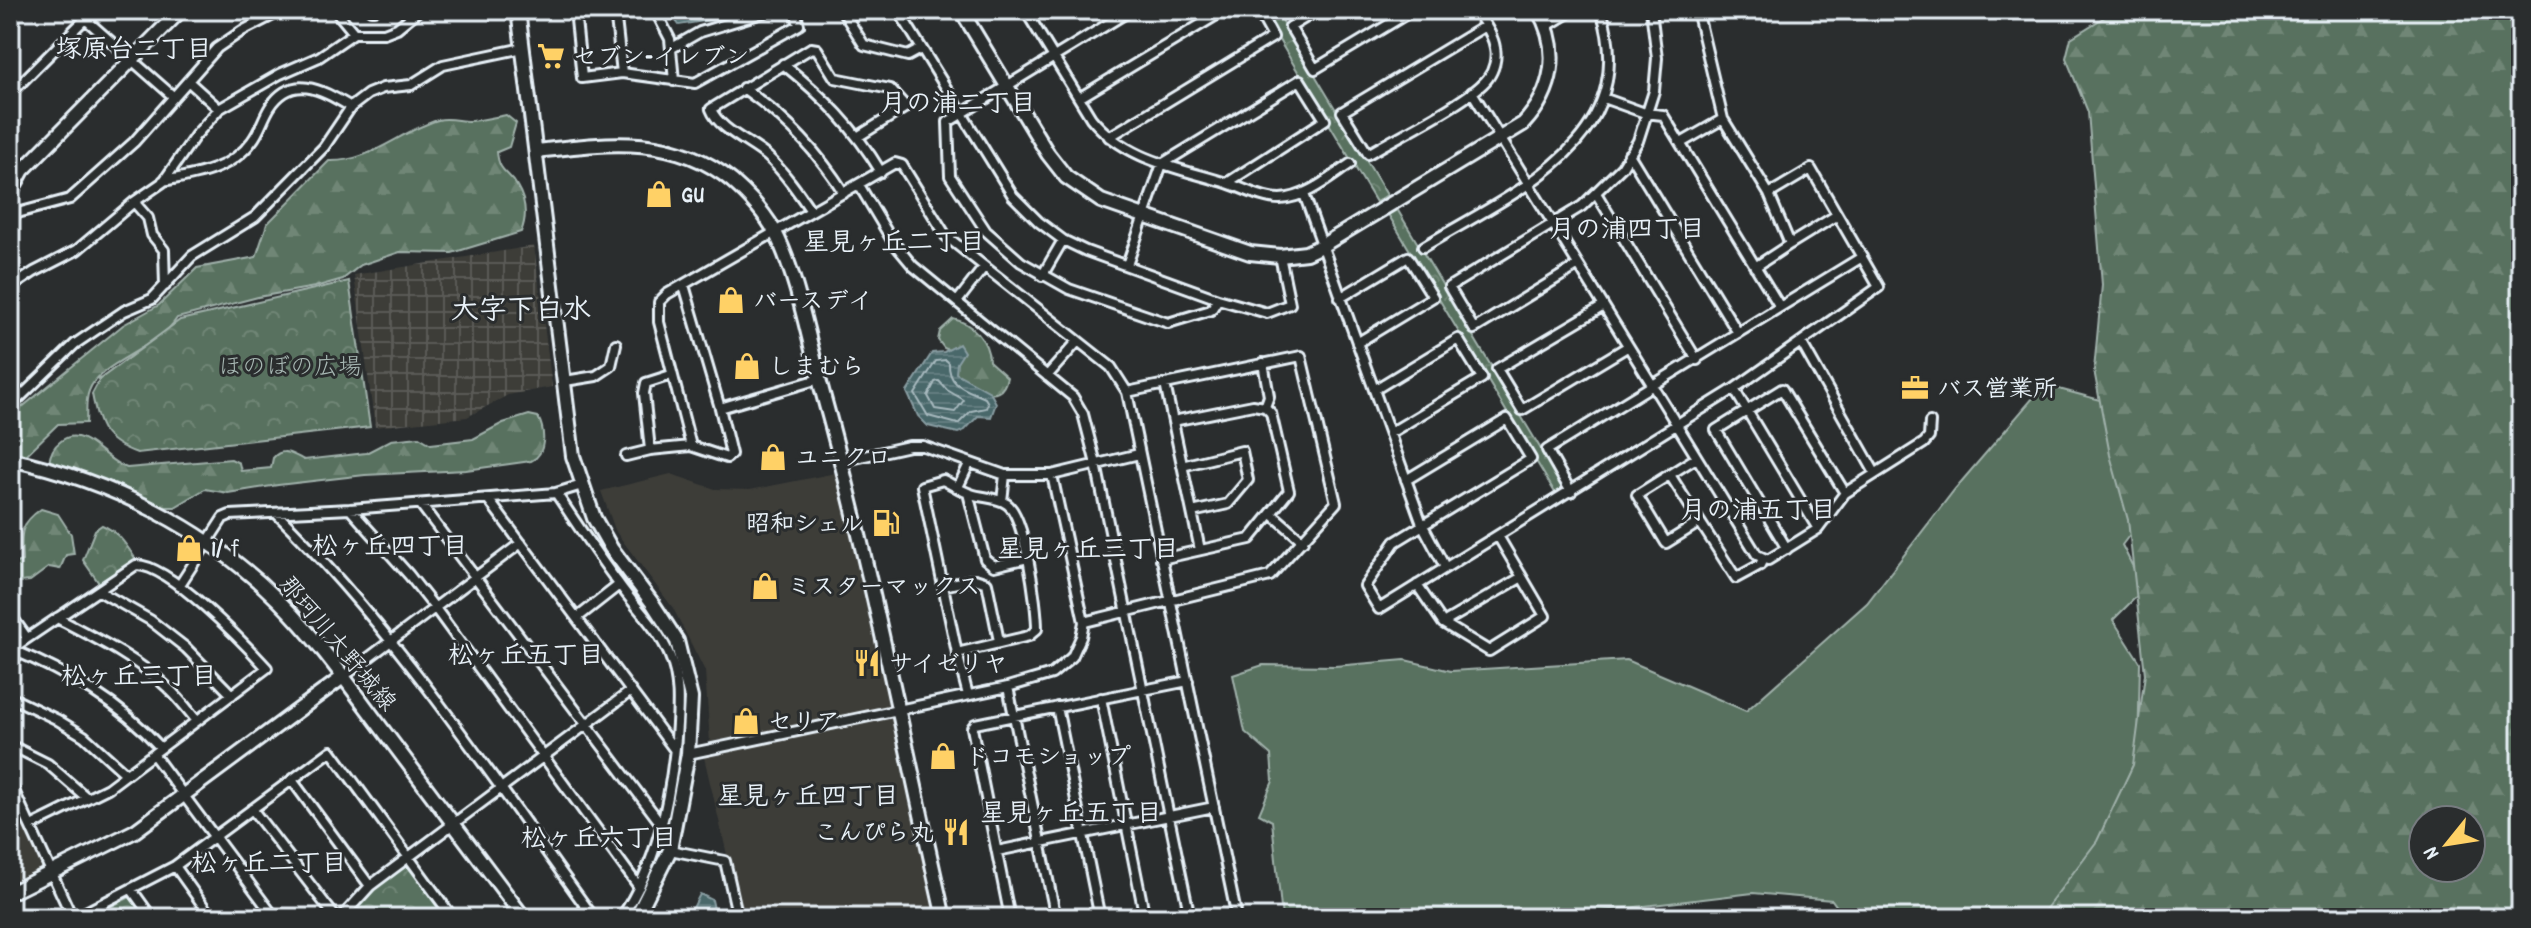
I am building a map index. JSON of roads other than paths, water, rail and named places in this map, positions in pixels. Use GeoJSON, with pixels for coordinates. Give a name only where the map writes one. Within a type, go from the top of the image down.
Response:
{"type":"FeatureCollection","features":[{"type":"Feature","properties":{"kind":"street"},"geometry":{"type":"LineString","coordinates":[[10,17],[17,10]]}},
{"type":"Feature","properties":{"kind":"street"},"geometry":{"type":"LineString","coordinates":[[75,10],[174,97]]}},
{"type":"Feature","properties":{"kind":"street"},"geometry":{"type":"LineString","coordinates":[[10,94],[94,10]]}},
{"type":"Feature","properties":{"kind":"street"},"geometry":{"type":"LineString","coordinates":[[10,194],[23,170],[181,10]]}},
{"type":"Feature","properties":{"kind":"street"},"geometry":{"type":"LineString","coordinates":[[10,215],[70,199],[134,142],[217,48],[283,10]]}},
{"type":"Feature","properties":{"kind":"street"},"geometry":{"type":"LineString","coordinates":[[335,10],[354,33]]}},
{"type":"Feature","properties":{"kind":"street"},"geometry":{"type":"LineString","coordinates":[[10,288],[77,250],[163,182],[195,136],[219,109],[280,74],[319,57],[354,33],[384,33],[397,28],[419,10]]}},
{"type":"Feature","properties":{"kind":"street"},"geometry":{"type":"LineString","coordinates":[[518,10],[573,456],[594,518],[611,548],[677,641],[691,698],[681,752],[670,850],[636,918]]}},
{"type":"Feature","properties":{"kind":"street"},"geometry":{"type":"LineString","coordinates":[[575,10],[582,78],[622,73],[695,83],[799,25],[795,10]]}},
{"type":"Feature","properties":{"kind":"street"},"geometry":{"type":"LineString","coordinates":[[615,10],[622,73]]}},
{"type":"Feature","properties":{"kind":"street"},"geometry":{"type":"LineString","coordinates":[[655,10],[672,48],[674,81]]}},
{"type":"Feature","properties":{"kind":"street"},"geometry":{"type":"LineString","coordinates":[[672,48],[700,32],[772,10]]}},
{"type":"Feature","properties":{"kind":"street"},"geometry":{"type":"LineString","coordinates":[[842,10],[864,45],[908,56],[921,49]]}},
{"type":"Feature","properties":{"kind":"street"},"geometry":{"type":"LineString","coordinates":[[898,10],[1013,196],[1063,240],[1218,299],[1267,313],[1290,304],[1280,256]]}},
{"type":"Feature","properties":{"kind":"street"},"geometry":{"type":"LineString","coordinates":[[961,10],[1048,154],[1066,177],[1101,201],[1250,253],[1280,256],[1306,253],[1323,245],[1523,124],[1547,90],[1553,62],[1547,26],[1538,10]]}},
{"type":"Feature","properties":{"kind":"street"},"geometry":{"type":"LineString","coordinates":[[1131,10],[948,122],[950,176],[986,231],[1001,246],[1042,276],[1069,289],[1168,323],[1211,310],[1218,299]]}},
{"type":"Feature","properties":{"kind":"street"},"geometry":{"type":"LineString","coordinates":[[1079,98],[1225,10]]}},
{"type":"Feature","properties":{"kind":"street"},"geometry":{"type":"LineString","coordinates":[[1109,137],[1273,37],[1258,10]]}},
{"type":"Feature","properties":{"kind":"street"},"geometry":{"type":"LineString","coordinates":[[1318,10],[1290,27],[1315,69],[1413,10]]}},
{"type":"Feature","properties":{"kind":"street"},"geometry":{"type":"LineString","coordinates":[[1476,10],[1492,37],[1496,58],[1488,77],[1472,92],[1368,154],[1342,112],[1485,26]]}},
{"type":"Feature","properties":{"kind":"street"},"geometry":{"type":"LineString","coordinates":[[1547,26],[1573,10]]}},
{"type":"Feature","properties":{"kind":"street"},"geometry":{"type":"LineString","coordinates":[[1423,247],[1563,159],[1586,131],[1603,98],[1610,68],[1607,32],[1601,10]]}},
{"type":"Feature","properties":{"kind":"street"},"geometry":{"type":"LineString","coordinates":[[1577,266],[1474,329],[1449,287],[1552,225],[1596,193],[1622,167],[1638,141],[1654,91],[1656,41],[1651,10]]}},
{"type":"Feature","properties":{"kind":"street"},"geometry":{"type":"LineString","coordinates":[[1697,10],[1723,119],[1769,194],[1790,244]]}},
{"type":"Feature","properties":{"kind":"street"},"geometry":{"type":"LineString","coordinates":[[1028,11],[1091,118],[1109,137],[1129,151],[1279,199],[1304,194],[1350,164]]}},
{"type":"Feature","properties":{"kind":"street"},"geometry":{"type":"LineString","coordinates":[[10,407],[75,344],[124,311],[152,299],[192,256],[255,217],[324,147],[351,107],[383,88],[411,85],[443,65],[523,48]]}},
{"type":"Feature","properties":{"kind":"street"},"geometry":{"type":"LineString","coordinates":[[811,211],[790,180],[767,157],[715,120],[711,109],[811,48],[817,49],[835,78],[890,89],[906,107],[859,136]]}},
{"type":"Feature","properties":{"kind":"street"},"geometry":{"type":"LineString","coordinates":[[783,64],[809,84],[859,136],[881,172]]}},
{"type":"Feature","properties":{"kind":"street"},"geometry":{"type":"LineString","coordinates":[[1127,265],[1162,164],[1300,80],[1325,120],[1227,183]]}},
{"type":"Feature","properties":{"kind":"street"},"geometry":{"type":"LineString","coordinates":[[188,81],[219,109]]}},
{"type":"Feature","properties":{"kind":"street"},"geometry":{"type":"LineString","coordinates":[[163,182],[212,171],[224,164],[252,142],[276,99],[299,87],[309,86],[351,107]]}},
{"type":"Feature","properties":{"kind":"street"},"geometry":{"type":"LineString","coordinates":[[743,88],[774,109],[799,133],[822,159],[844,193]]}},
{"type":"Feature","properties":{"kind":"street"},"geometry":{"type":"LineString","coordinates":[[1472,92],[1757,555],[1768,560],[1818,529],[1845,493],[1924,443],[1929,437],[1930,422]]}},
{"type":"Feature","properties":{"kind":"street"},"geometry":{"type":"LineString","coordinates":[[1603,98],[1645,113],[1663,115],[1780,307]]}},
{"type":"Feature","properties":{"kind":"street"},"geometry":{"type":"LineString","coordinates":[[1681,143],[1723,119]]}},
{"type":"Feature","properties":{"kind":"street"},"geometry":{"type":"LineString","coordinates":[[536,151],[616,142],[665,147],[687,154],[733,182],[766,217],[775,232],[789,270],[842,461],[900,708],[944,918]]}},
{"type":"Feature","properties":{"kind":"street"},"geometry":{"type":"LineString","coordinates":[[1629,154],[1738,333]]}},
{"type":"Feature","properties":{"kind":"street"},"geometry":{"type":"LineString","coordinates":[[10,155],[23,170]]}},
{"type":"Feature","properties":{"kind":"street"},"geometry":{"type":"LineString","coordinates":[[691,446],[671,375],[659,302],[667,294],[895,163],[902,165],[946,236],[1111,367],[1127,392],[1237,918]]}},
{"type":"Feature","properties":{"kind":"street"},"geometry":{"type":"LineString","coordinates":[[1406,480],[1507,419],[1531,459],[1395,542],[1365,586],[1379,609],[1734,389],[1879,287],[1811,169],[1769,194]]}},
{"type":"Feature","properties":{"kind":"street"},"geometry":{"type":"LineString","coordinates":[[859,185],[893,242],[913,266],[1073,397],[1083,414],[1190,918]]}},
{"type":"Feature","properties":{"kind":"street"},"geometry":{"type":"LineString","coordinates":[[1596,193],[1697,360]]}},
{"type":"Feature","properties":{"kind":"street"},"geometry":{"type":"LineString","coordinates":[[1304,194],[1422,524],[1445,567]]}},
{"type":"Feature","properties":{"kind":"street"},"geometry":{"type":"LineString","coordinates":[[134,202],[148,218],[152,235],[164,250],[165,287]]}},
{"type":"Feature","properties":{"kind":"street"},"geometry":{"type":"LineString","coordinates":[[1755,267],[1837,215]]}},
{"type":"Feature","properties":{"kind":"street"},"geometry":{"type":"LineString","coordinates":[[1042,276],[1063,240]]}},
{"type":"Feature","properties":{"kind":"street"},"geometry":{"type":"LineString","coordinates":[[1340,298],[1408,257],[1433,297],[1357,343]]}},
{"type":"Feature","properties":{"kind":"street"},"geometry":{"type":"LineString","coordinates":[[1571,492],[1547,450],[1862,257]]}},
{"type":"Feature","properties":{"kind":"street"},"geometry":{"type":"LineString","coordinates":[[957,302],[984,267]]}},
{"type":"Feature","properties":{"kind":"street"},"geometry":{"type":"LineString","coordinates":[[626,456],[691,446],[722,459],[731,454],[684,285]]}},
{"type":"Feature","properties":{"kind":"street"},"geometry":{"type":"LineString","coordinates":[[1602,307],[1497,369],[1522,410],[1627,347]]}},
{"type":"Feature","properties":{"kind":"street"},"geometry":{"type":"LineString","coordinates":[[1374,390],[1458,339],[1482,378],[1390,433]]}},
{"type":"Feature","properties":{"kind":"street"},"geometry":{"type":"LineString","coordinates":[[1047,376],[1078,341]]}},
{"type":"Feature","properties":{"kind":"street"},"geometry":{"type":"LineString","coordinates":[[1801,342],[1875,473]]}},
{"type":"Feature","properties":{"kind":"street"},"geometry":{"type":"LineString","coordinates":[[565,381],[596,376],[611,366],[616,344]]}},
{"type":"Feature","properties":{"kind":"street"},"geometry":{"type":"LineString","coordinates":[[1084,622],[1270,576],[1336,503],[1301,356],[1127,392]]}},
{"type":"Feature","properties":{"kind":"street"},"geometry":{"type":"LineString","coordinates":[[1263,363],[1269,396],[1265,407]]}},
{"type":"Feature","properties":{"kind":"street"},"geometry":{"type":"LineString","coordinates":[[650,450],[644,393],[646,383],[671,375]]}},
{"type":"Feature","properties":{"kind":"street"},"geometry":{"type":"LineString","coordinates":[[720,408],[819,379]]}},
{"type":"Feature","properties":{"kind":"street"},"geometry":{"type":"LineString","coordinates":[[1165,384],[1200,550]]}},
{"type":"Feature","properties":{"kind":"street"},"geometry":{"type":"LineString","coordinates":[[1734,389],[1818,529]]}},
{"type":"Feature","properties":{"kind":"street"},"geometry":{"type":"LineString","coordinates":[[1787,549],[1716,430],[1782,389],[1845,493]]}},
{"type":"Feature","properties":{"kind":"street"},"geometry":{"type":"LineString","coordinates":[[1161,559],[1250,539],[1289,491],[1271,413],[1265,407],[1253,405],[1173,421]]}},
{"type":"Feature","properties":{"kind":"street"},"geometry":{"type":"LineString","coordinates":[[842,461],[909,446],[923,446],[1005,475],[1052,475],[1139,454]]}},
{"type":"Feature","properties":{"kind":"street"},"geometry":{"type":"LineString","coordinates":[[1182,466],[1242,451],[1248,480],[1228,504],[1192,512]]}},
{"type":"Feature","properties":{"kind":"street"},"geometry":{"type":"LineString","coordinates":[[1696,458],[1637,495],[1666,543],[1700,522]]}},
{"type":"Feature","properties":{"kind":"street","name":"那珂川大野城線"},"geometry":{"type":"LineString","coordinates":[[10,459],[95,483],[131,498],[206,541],[279,602],[343,677],[524,918]]}},
{"type":"Feature","properties":{"kind":"street"},"geometry":{"type":"LineString","coordinates":[[958,487],[969,464]]}},
{"type":"Feature","properties":{"kind":"street"},"geometry":{"type":"LineString","coordinates":[[1002,501],[1005,475]]}},
{"type":"Feature","properties":{"kind":"street"},"geometry":{"type":"LineString","coordinates":[[681,752],[1008,687],[1039,679],[1062,667],[1078,649],[1084,622],[1052,475]]}},
{"type":"Feature","properties":{"kind":"street"},"geometry":{"type":"LineString","coordinates":[[1670,475],[1736,578],[1760,565],[1763,559]]}},
{"type":"Feature","properties":{"kind":"street"},"geometry":{"type":"LineString","coordinates":[[957,653],[1029,636],[1037,629],[1028,558],[1016,514],[1010,505],[1002,501],[968,493],[943,480],[922,486],[957,653],[968,695]]}},
{"type":"Feature","properties":{"kind":"street"},"geometry":{"type":"LineString","coordinates":[[179,586],[223,518],[556,493],[582,485]]}},
{"type":"Feature","properties":{"kind":"street"},"geometry":{"type":"LineString","coordinates":[[556,493],[619,585],[659,636],[669,654],[679,698],[681,752],[662,825],[639,887],[621,918]]}},
{"type":"Feature","properties":{"kind":"street"},"geometry":{"type":"LineString","coordinates":[[968,493],[985,559],[989,564],[994,566],[1028,558]]}},
{"type":"Feature","properties":{"kind":"street"},"geometry":{"type":"LineString","coordinates":[[488,499],[631,691],[681,752]]}},
{"type":"Feature","properties":{"kind":"street"},"geometry":{"type":"LineString","coordinates":[[421,505],[662,825]]}},
{"type":"Feature","properties":{"kind":"street"},"geometry":{"type":"LineString","coordinates":[[350,509],[435,608],[639,887]]}},
{"type":"Feature","properties":{"kind":"street"},"geometry":{"type":"LineString","coordinates":[[276,513],[323,560],[392,640],[594,918]]}},
{"type":"Feature","properties":{"kind":"street"},"geometry":{"type":"LineString","coordinates":[[1272,514],[1303,541]]}},
{"type":"Feature","properties":{"kind":"street"},"geometry":{"type":"LineString","coordinates":[[1417,585],[1443,623],[1489,651],[1545,616],[1498,536]]}},
{"type":"Feature","properties":{"kind":"street"},"geometry":{"type":"LineString","coordinates":[[10,893],[135,831],[521,543]]}},
{"type":"Feature","properties":{"kind":"street"},"geometry":{"type":"LineString","coordinates":[[10,649],[136,565],[143,565],[179,586],[230,628],[267,668],[108,788],[31,826]]}},
{"type":"Feature","properties":{"kind":"street"},"geometry":{"type":"LineString","coordinates":[[1443,623],[1522,577]]}},
{"type":"Feature","properties":{"kind":"street"},"geometry":{"type":"LineString","coordinates":[[943,586],[975,579],[987,583],[999,641]]}},
{"type":"Feature","properties":{"kind":"street"},"geometry":{"type":"LineString","coordinates":[[577,618],[619,585]]}},
{"type":"Feature","properties":{"kind":"street"},"geometry":{"type":"LineString","coordinates":[[99,591],[150,620],[186,648],[232,695]]}},
{"type":"Feature","properties":{"kind":"street"},"geometry":{"type":"LineString","coordinates":[[10,614],[27,638]]}},
{"type":"Feature","properties":{"kind":"street"},"geometry":{"type":"LineString","coordinates":[[57,618],[106,644],[158,680],[197,721]]}},
{"type":"Feature","properties":{"kind":"street"},"geometry":{"type":"LineString","coordinates":[[10,649],[49,665],[118,706],[161,748]]}},
{"type":"Feature","properties":{"kind":"street"},"geometry":{"type":"LineString","coordinates":[[1010,918],[972,728],[975,724],[1188,681]]}},
{"type":"Feature","properties":{"kind":"street"},"geometry":{"type":"LineString","coordinates":[[1008,687],[1056,918]]}},
{"type":"Feature","properties":{"kind":"street"},"geometry":{"type":"LineString","coordinates":[[252,809],[339,918],[370,886],[631,691]]}},
{"type":"Feature","properties":{"kind":"street"},"geometry":{"type":"LineString","coordinates":[[10,697],[84,736],[126,774]]}},
{"type":"Feature","properties":{"kind":"street"},"geometry":{"type":"LineString","coordinates":[[1101,698],[1145,918]]}},
{"type":"Feature","properties":{"kind":"street"},"geometry":{"type":"LineString","coordinates":[[1057,707],[1100,918]]}},
{"type":"Feature","properties":{"kind":"street"},"geometry":{"type":"LineString","coordinates":[[10,745],[48,764],[87,798]]}},
{"type":"Feature","properties":{"kind":"street"},"geometry":{"type":"LineString","coordinates":[[10,782],[71,915],[76,917],[175,866],[331,751],[453,918]]}},
{"type":"Feature","properties":{"kind":"street"},"geometry":{"type":"LineString","coordinates":[[153,754],[275,918]]}},
{"type":"Feature","properties":{"kind":"street"},"geometry":{"type":"LineString","coordinates":[[292,780],[370,886]]}},
{"type":"Feature","properties":{"kind":"street"},"geometry":{"type":"LineString","coordinates":[[997,851],[1214,807]]}},
{"type":"Feature","properties":{"kind":"street"},"geometry":{"type":"LineString","coordinates":[[670,850],[725,861],[738,918]]}},
{"type":"Feature","properties":{"kind":"street"},"geometry":{"type":"LineString","coordinates":[[175,866],[212,918]]}},
{"type":"Feature","properties":{"kind":"street"},"geometry":{"type":"LineString","coordinates":[[132,890],[152,918]]}},
{"type":"Feature","properties":{"kind":"water"},"geometry":{"type":"Polygon","coordinates":[[[668,10],[744,10],[679,25],[668,10]]]}},
{"type":"Feature","properties":{"kind":"water"},"geometry":{"type":"Polygon","coordinates":[[[959,344],[964,352],[957,363],[956,373],[990,392],[996,403],[991,417],[978,416],[958,433],[928,426],[918,416],[907,392],[932,353],[944,352],[959,344]]]}},
{"type":"Feature","properties":{"kind":"water"},"geometry":{"type":"Polygon","coordinates":[[[700,894],[712,900],[716,918],[688,918],[700,894]]]}},
{"type":"Feature","properties":{"kind":"place","name":"セブン-イレブン"},"geometry":{"type":"Point","coordinates":[551,56]}},
{"type":"Feature","properties":{"kind":"place","name":"GU"},"geometry":{"type":"Point","coordinates":[659,194]}},
{"type":"Feature","properties":{"kind":"place","name":"バースデイ"},"geometry":{"type":"Point","coordinates":[731,300]}},
{"type":"Feature","properties":{"kind":"place","name":"しまむら"},"geometry":{"type":"Point","coordinates":[747,366]}},
{"type":"Feature","properties":{"kind":"place","name":"バス営業所"},"geometry":{"type":"Point","coordinates":[1915,388]}},
{"type":"Feature","properties":{"kind":"place","name":"ユニクロ"},"geometry":{"type":"Point","coordinates":[773,457]}},
{"type":"Feature","properties":{"kind":"place","name":"昭和シェル"},"geometry":{"type":"Point","coordinates":[886,523]}},
{"type":"Feature","properties":{"kind":"place","name":"1/ｆ"},"geometry":{"type":"Point","coordinates":[189,548]}},
{"type":"Feature","properties":{"kind":"place","name":"ミスターマックス"},"geometry":{"type":"Point","coordinates":[765,586]}},
{"type":"Feature","properties":{"kind":"place","name":"サイゼリヤ"},"geometry":{"type":"Point","coordinates":[867,663]}},
{"type":"Feature","properties":{"kind":"place","name":"セリア"},"geometry":{"type":"Point","coordinates":[746,721]}},
{"type":"Feature","properties":{"kind":"place","name":"ドコモショップ"},"geometry":{"type":"Point","coordinates":[943,756]}},
{"type":"Feature","properties":{"kind":"place","name":"こんぴら丸"},"geometry":{"type":"Point","coordinates":[956,832]}},
{"type":"Feature","properties":{"kind":"district","name":"塚原台二丁目"},"geometry":{"type":"Point","coordinates":[134,48]}},
{"type":"Feature","properties":{"kind":"district","name":"月の浦二丁目"},"geometry":{"type":"Point","coordinates":[958,102]}},
{"type":"Feature","properties":{"kind":"district","name":"月の浦四丁目"},"geometry":{"type":"Point","coordinates":[1627,228]}},
{"type":"Feature","properties":{"kind":"district","name":"星見ヶ丘二丁目"},"geometry":{"type":"Point","coordinates":[894,241]}},
{"type":"Feature","properties":{"kind":"district","name":"大字下白水"},"geometry":{"type":"Point","coordinates":[521,308]}},
{"type":"Feature","properties":{"kind":"district","name":"月の浦五丁目"},"geometry":{"type":"Point","coordinates":[1758,509]}},
{"type":"Feature","properties":{"kind":"district","name":"松ヶ丘四丁目"},"geometry":{"type":"Point","coordinates":[390,545]}},
{"type":"Feature","properties":{"kind":"district","name":"星見ヶ丘三丁目"},"geometry":{"type":"Point","coordinates":[1088,548]}},
{"type":"Feature","properties":{"kind":"district","name":"松ヶ丘五丁目"},"geometry":{"type":"Point","coordinates":[526,654]}},
{"type":"Feature","properties":{"kind":"district","name":"松ヶ丘三丁目"},"geometry":{"type":"Point","coordinates":[139,675]}},
{"type":"Feature","properties":{"kind":"district","name":"星見ヶ丘四丁目"},"geometry":{"type":"Point","coordinates":[808,795]}},
{"type":"Feature","properties":{"kind":"district","name":"星見ヶ丘五丁目"},"geometry":{"type":"Point","coordinates":[1071,812]}},
{"type":"Feature","properties":{"kind":"district","name":"松ヶ丘六丁目"},"geometry":{"type":"Point","coordinates":[599,837]}},
{"type":"Feature","properties":{"kind":"district","name":"松ヶ丘二丁目"},"geometry":{"type":"Point","coordinates":[269,862]}},
{"type":"Feature","properties":{"kind":"park label","name":"ほのぼの広場"},"geometry":{"type":"Point","coordinates":[290,366]}}]}
